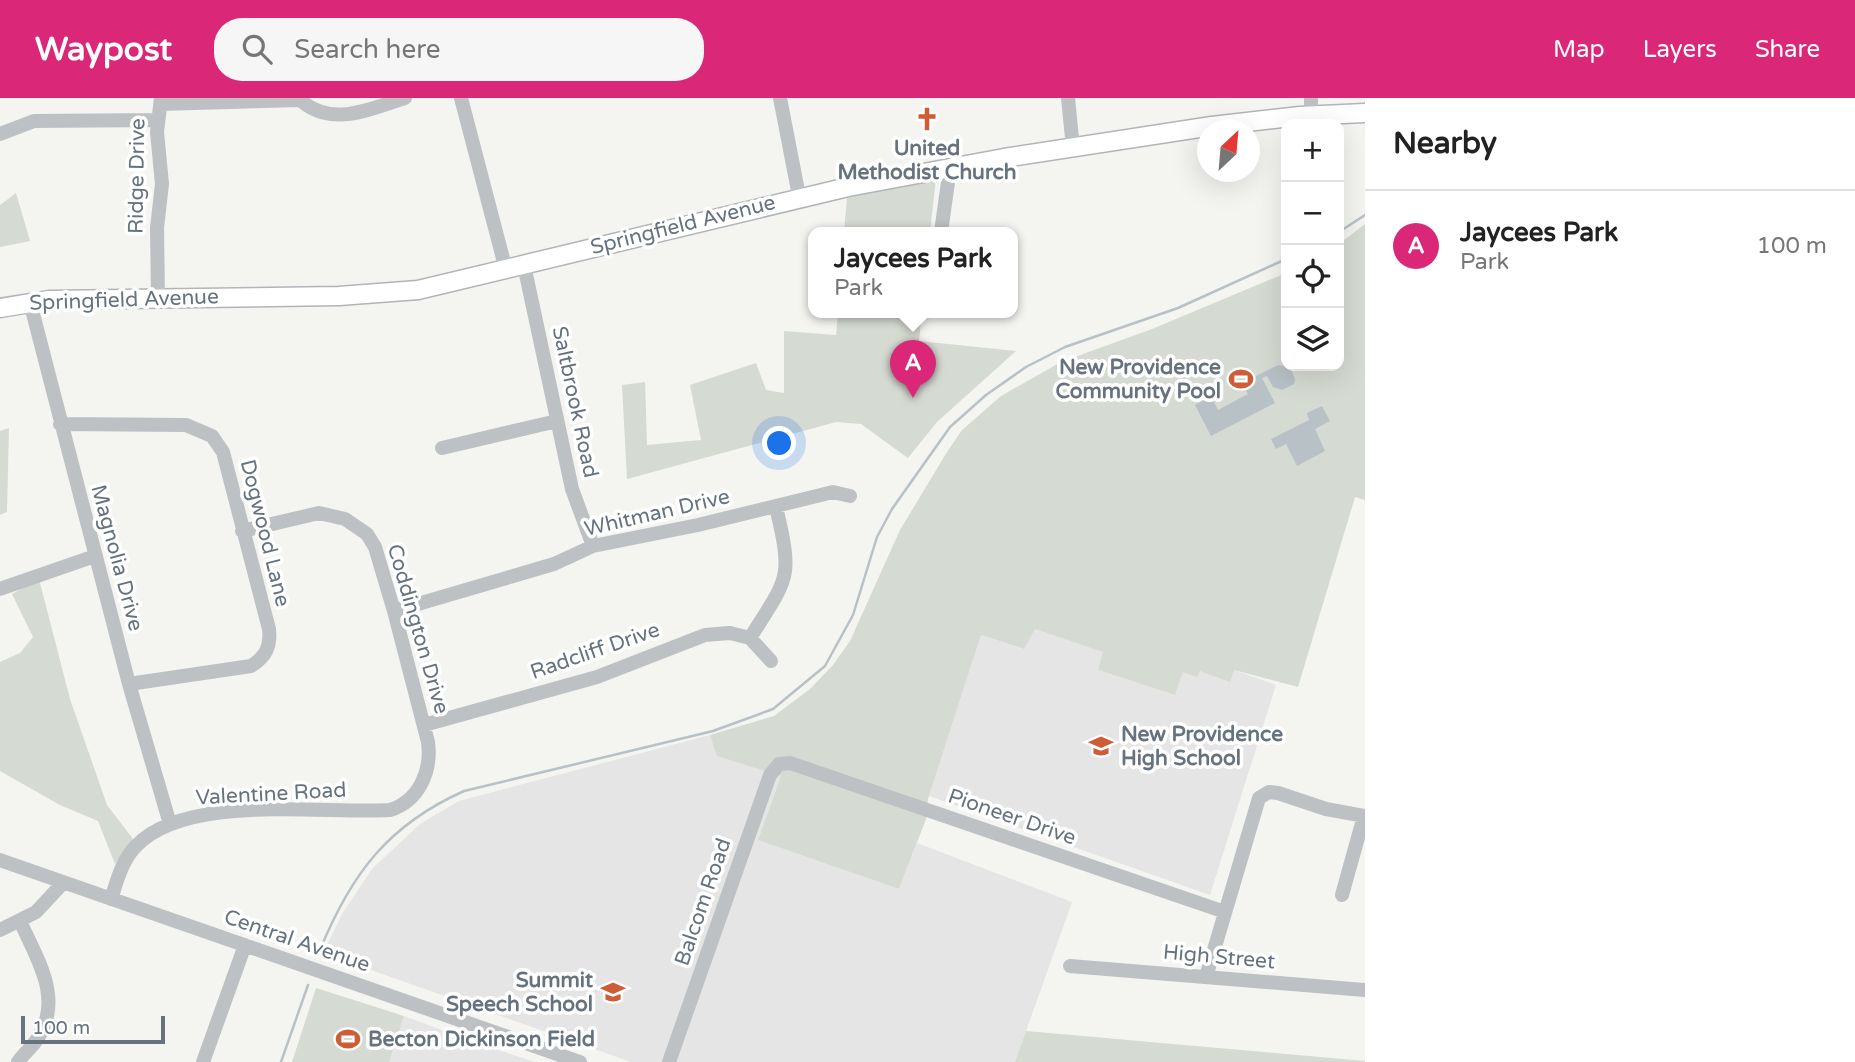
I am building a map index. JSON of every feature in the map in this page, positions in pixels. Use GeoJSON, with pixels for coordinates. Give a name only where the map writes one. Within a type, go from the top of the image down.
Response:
{"type":"FeatureCollection","features":[{"type":"Feature","properties":{"kind":"main road","name":"Springfield Avenue"},"geometry":{"type":"LineString","coordinates":[[0,308],[30,302],[158,297],[391,293],[443,285],[799,197],[950,168],[1212,126],[1311,107],[1365,113]]}},
{"type":"Feature","properties":{"kind":"street"},"geometry":{"type":"LineString","coordinates":[[161,101],[299,99],[313,110],[334,116],[350,115],[405,98]]}},
{"type":"Feature","properties":{"kind":"street"},"geometry":{"type":"LineString","coordinates":[[461,98],[506,270]]}},
{"type":"Feature","properties":{"kind":"street"},"geometry":{"type":"LineString","coordinates":[[780,98],[799,197]]}},
{"type":"Feature","properties":{"kind":"street"},"geometry":{"type":"LineString","coordinates":[[1068,98],[1073,148]]}},
{"type":"Feature","properties":{"kind":"street","name":"Ridge Drive"},"geometry":{"type":"LineString","coordinates":[[158,297],[157,228],[162,184],[158,120],[161,101]]}},
{"type":"Feature","properties":{"kind":"street"},"geometry":{"type":"LineString","coordinates":[[0,134],[34,121],[158,120]]}},
{"type":"Feature","properties":{"kind":"street"},"geometry":{"type":"LineString","coordinates":[[942,227],[950,168]]}},
{"type":"Feature","properties":{"kind":"street","name":"Saltbrook Road"},"geometry":{"type":"LineString","coordinates":[[524,265],[572,489],[593,546]]}},
{"type":"Feature","properties":{"kind":"street","name":"Magnolia Drive"},"geometry":{"type":"LineString","coordinates":[[30,302],[129,684],[170,824]]}},
{"type":"Feature","properties":{"kind":"street"},"geometry":{"type":"LineString","coordinates":[[442,448],[557,421]]}},
{"type":"Feature","properties":{"kind":"street","name":"Dogwood Lane"},"geometry":{"type":"LineString","coordinates":[[60,424],[186,425],[204,431],[223,452],[269,629],[266,654],[251,666],[242,668],[129,684]]}},
{"type":"Feature","properties":{"kind":"street","name":"Whitman Drive"},"geometry":{"type":"LineString","coordinates":[[394,611],[554,564],[593,546],[776,507],[833,492],[850,496]]}},
{"type":"Feature","properties":{"kind":"street"},"geometry":{"type":"LineString","coordinates":[[771,661],[750,638],[779,593],[788,570],[776,507]]}},
{"type":"Feature","properties":{"kind":"street","name":"Coddington Drive"},"geometry":{"type":"LineString","coordinates":[[242,531],[318,513],[337,516],[353,523],[375,547],[424,725],[429,758],[426,776],[411,797],[390,810]]}},
{"type":"Feature","properties":{"kind":"street"},"geometry":{"type":"LineString","coordinates":[[0,589],[95,556]]}},
{"type":"Feature","properties":{"kind":"street","name":"Radcliff Drive"},"geometry":{"type":"LineString","coordinates":[[424,725],[597,677],[705,635],[730,633],[750,638]]}},
{"type":"Feature","properties":{"kind":"street","name":"Pioneer Drive"},"geometry":{"type":"LineString","coordinates":[[785,762],[1226,912]]}},
{"type":"Feature","properties":{"kind":"street","name":"Balcom Road"},"geometry":{"type":"LineString","coordinates":[[669,1062],[769,775],[775,766],[785,762]]}},
{"type":"Feature","properties":{"kind":"street"},"geometry":{"type":"LineString","coordinates":[[1206,977],[1257,802],[1266,793],[1278,793],[1326,809],[1365,816],[1342,895]]}},
{"type":"Feature","properties":{"kind":"street","name":"Valentine Road"},"geometry":{"type":"LineString","coordinates":[[111,899],[121,871],[134,848],[170,824],[217,813],[390,810]]}},
{"type":"Feature","properties":{"kind":"street","name":"Central Avenue"},"geometry":{"type":"LineString","coordinates":[[0,860],[580,1062]]}},
{"type":"Feature","properties":{"kind":"street"},"geometry":{"type":"LineString","coordinates":[[0,930],[44,905],[63,883]]}},
{"type":"Feature","properties":{"kind":"street"},"geometry":{"type":"LineString","coordinates":[[18,1062],[39,1037],[50,1010],[47,980],[20,921]]}},
{"type":"Feature","properties":{"kind":"street"},"geometry":{"type":"LineString","coordinates":[[203,1062],[245,945]]}},
{"type":"Feature","properties":{"kind":"street","name":"High Street"},"geometry":{"type":"LineString","coordinates":[[1070,966],[1365,990]]}},
{"type":"Feature","properties":{"kind":"shaded area"},"geometry":{"type":"Polygon","coordinates":[[[936,178],[931,227],[844,227],[847,198],[936,178]]]}},
{"type":"Feature","properties":{"kind":"shaded area"},"geometry":{"type":"Polygon","coordinates":[[[16,193],[30,241],[0,247],[0,205],[16,193]]]}},
{"type":"Feature","properties":{"kind":"shaded area"},"geometry":{"type":"Polygon","coordinates":[[[1365,224],[1365,500],[1355,497],[1298,687],[1234,670],[1230,682],[1200,671],[1197,677],[1183,672],[1175,695],[1098,670],[1103,652],[1035,629],[1024,649],[981,635],[928,799],[926,819],[899,889],[758,840],[781,776],[717,756],[710,735],[774,716],[810,689],[833,665],[850,641],[900,530],[962,430],[1001,396],[1061,362],[1152,329],[1281,275],[1281,371],[1344,371],[1344,240],[1365,224]]]}},
{"type":"Feature","properties":{"kind":"shaded area"},"geometry":{"type":"Polygon","coordinates":[[[837,318],[921,318],[919,341],[1016,351],[937,422],[908,458],[861,424],[836,422],[627,479],[622,385],[645,382],[647,445],[701,440],[690,385],[756,363],[766,390],[784,393],[784,331],[836,335],[837,318]]]}},
{"type":"Feature","properties":{"kind":"shaded area"},"geometry":{"type":"Polygon","coordinates":[[[1278,365],[1281,366],[1281,371],[1292,371],[1295,379],[1294,384],[1282,390],[1273,387],[1267,376],[1262,378],[1275,403],[1211,436],[1195,405],[1211,396],[1218,410],[1248,394],[1242,383],[1278,365]]]}},
{"type":"Feature","properties":{"kind":"shaded area"},"geometry":{"type":"Polygon","coordinates":[[[1322,406],[1330,421],[1315,429],[1325,451],[1297,466],[1286,444],[1276,449],[1271,439],[1309,420],[1307,413],[1322,406]]]}},
{"type":"Feature","properties":{"kind":"shaded area"},"geometry":{"type":"Polygon","coordinates":[[[9,428],[7,512],[0,515],[0,431],[9,428]]]}},
{"type":"Feature","properties":{"kind":"shaded area"},"geometry":{"type":"Polygon","coordinates":[[[39,579],[70,699],[107,805],[133,839],[115,864],[98,821],[60,805],[0,771],[0,662],[20,653],[33,637],[12,594],[39,579]]]}},
{"type":"Feature","properties":{"kind":"shaded area","name":"New Providence High School"},"geometry":{"type":"Polygon","coordinates":[[[1035,629],[1104,652],[1098,670],[1175,695],[1183,672],[1234,670],[1276,685],[1210,895],[929,796],[981,635],[1023,649],[1035,629]]]}},
{"type":"Feature","properties":{"kind":"shaded area"},"geometry":{"type":"Polygon","coordinates":[[[710,735],[718,756],[781,776],[758,840],[899,889],[917,843],[1072,902],[1015,1062],[631,1062],[323,953],[342,914],[372,869],[420,824],[459,801],[710,735]]]}},
{"type":"Feature","properties":{"kind":"shaded area","name":"Becton Dickinson Field"},"geometry":{"type":"Polygon","coordinates":[[[316,988],[404,1016],[389,1062],[292,1062],[316,988]]]}},
{"type":"Feature","properties":{"kind":"shaded area"},"geometry":{"type":"Polygon","coordinates":[[[404,1016],[477,1043],[535,1062],[389,1062],[404,1016]]]}},
{"type":"Feature","properties":{"kind":"shaded area"},"geometry":{"type":"Polygon","coordinates":[[[1026,1031],[1365,1061],[1365,1062],[1015,1062],[1026,1031]]]}},
{"type":"Feature","properties":{"kind":"waterway"},"geometry":{"type":"LineString","coordinates":[[1344,229],[1365,215]]}},
{"type":"Feature","properties":{"kind":"waterway"},"geometry":{"type":"LineString","coordinates":[[320,950],[345,898],[375,855],[393,836],[437,804],[464,791],[713,731],[773,709],[825,666],[853,615],[877,537],[892,509],[950,427],[986,395],[1026,367],[1065,347],[1178,308],[1281,261]]}},
{"type":"Feature","properties":{"kind":"waterway"},"geometry":{"type":"LineString","coordinates":[[281,1062],[308,985]]}},
{"type":"Feature","properties":{"kind":"place","name":"United Methodist Church"},"geometry":{"type":"Point","coordinates":[927,119]}},
{"type":"Feature","properties":{"kind":"place","name":"New Providence Community Pool"},"geometry":{"type":"Point","coordinates":[1241,379]}},
{"type":"Feature","properties":{"kind":"place","name":"Jaycees Park"},"geometry":{"type":"Point","coordinates":[913,398]}},
{"type":"Feature","properties":{"kind":"place","name":"New Providence High School"},"geometry":{"type":"Point","coordinates":[1101,746]}},
{"type":"Feature","properties":{"kind":"place","name":"Summit Speech School"},"geometry":{"type":"Point","coordinates":[613,992]}},
{"type":"Feature","properties":{"kind":"place","name":"Becton Dickinson Field"},"geometry":{"type":"Point","coordinates":[348,1039]}}]}
